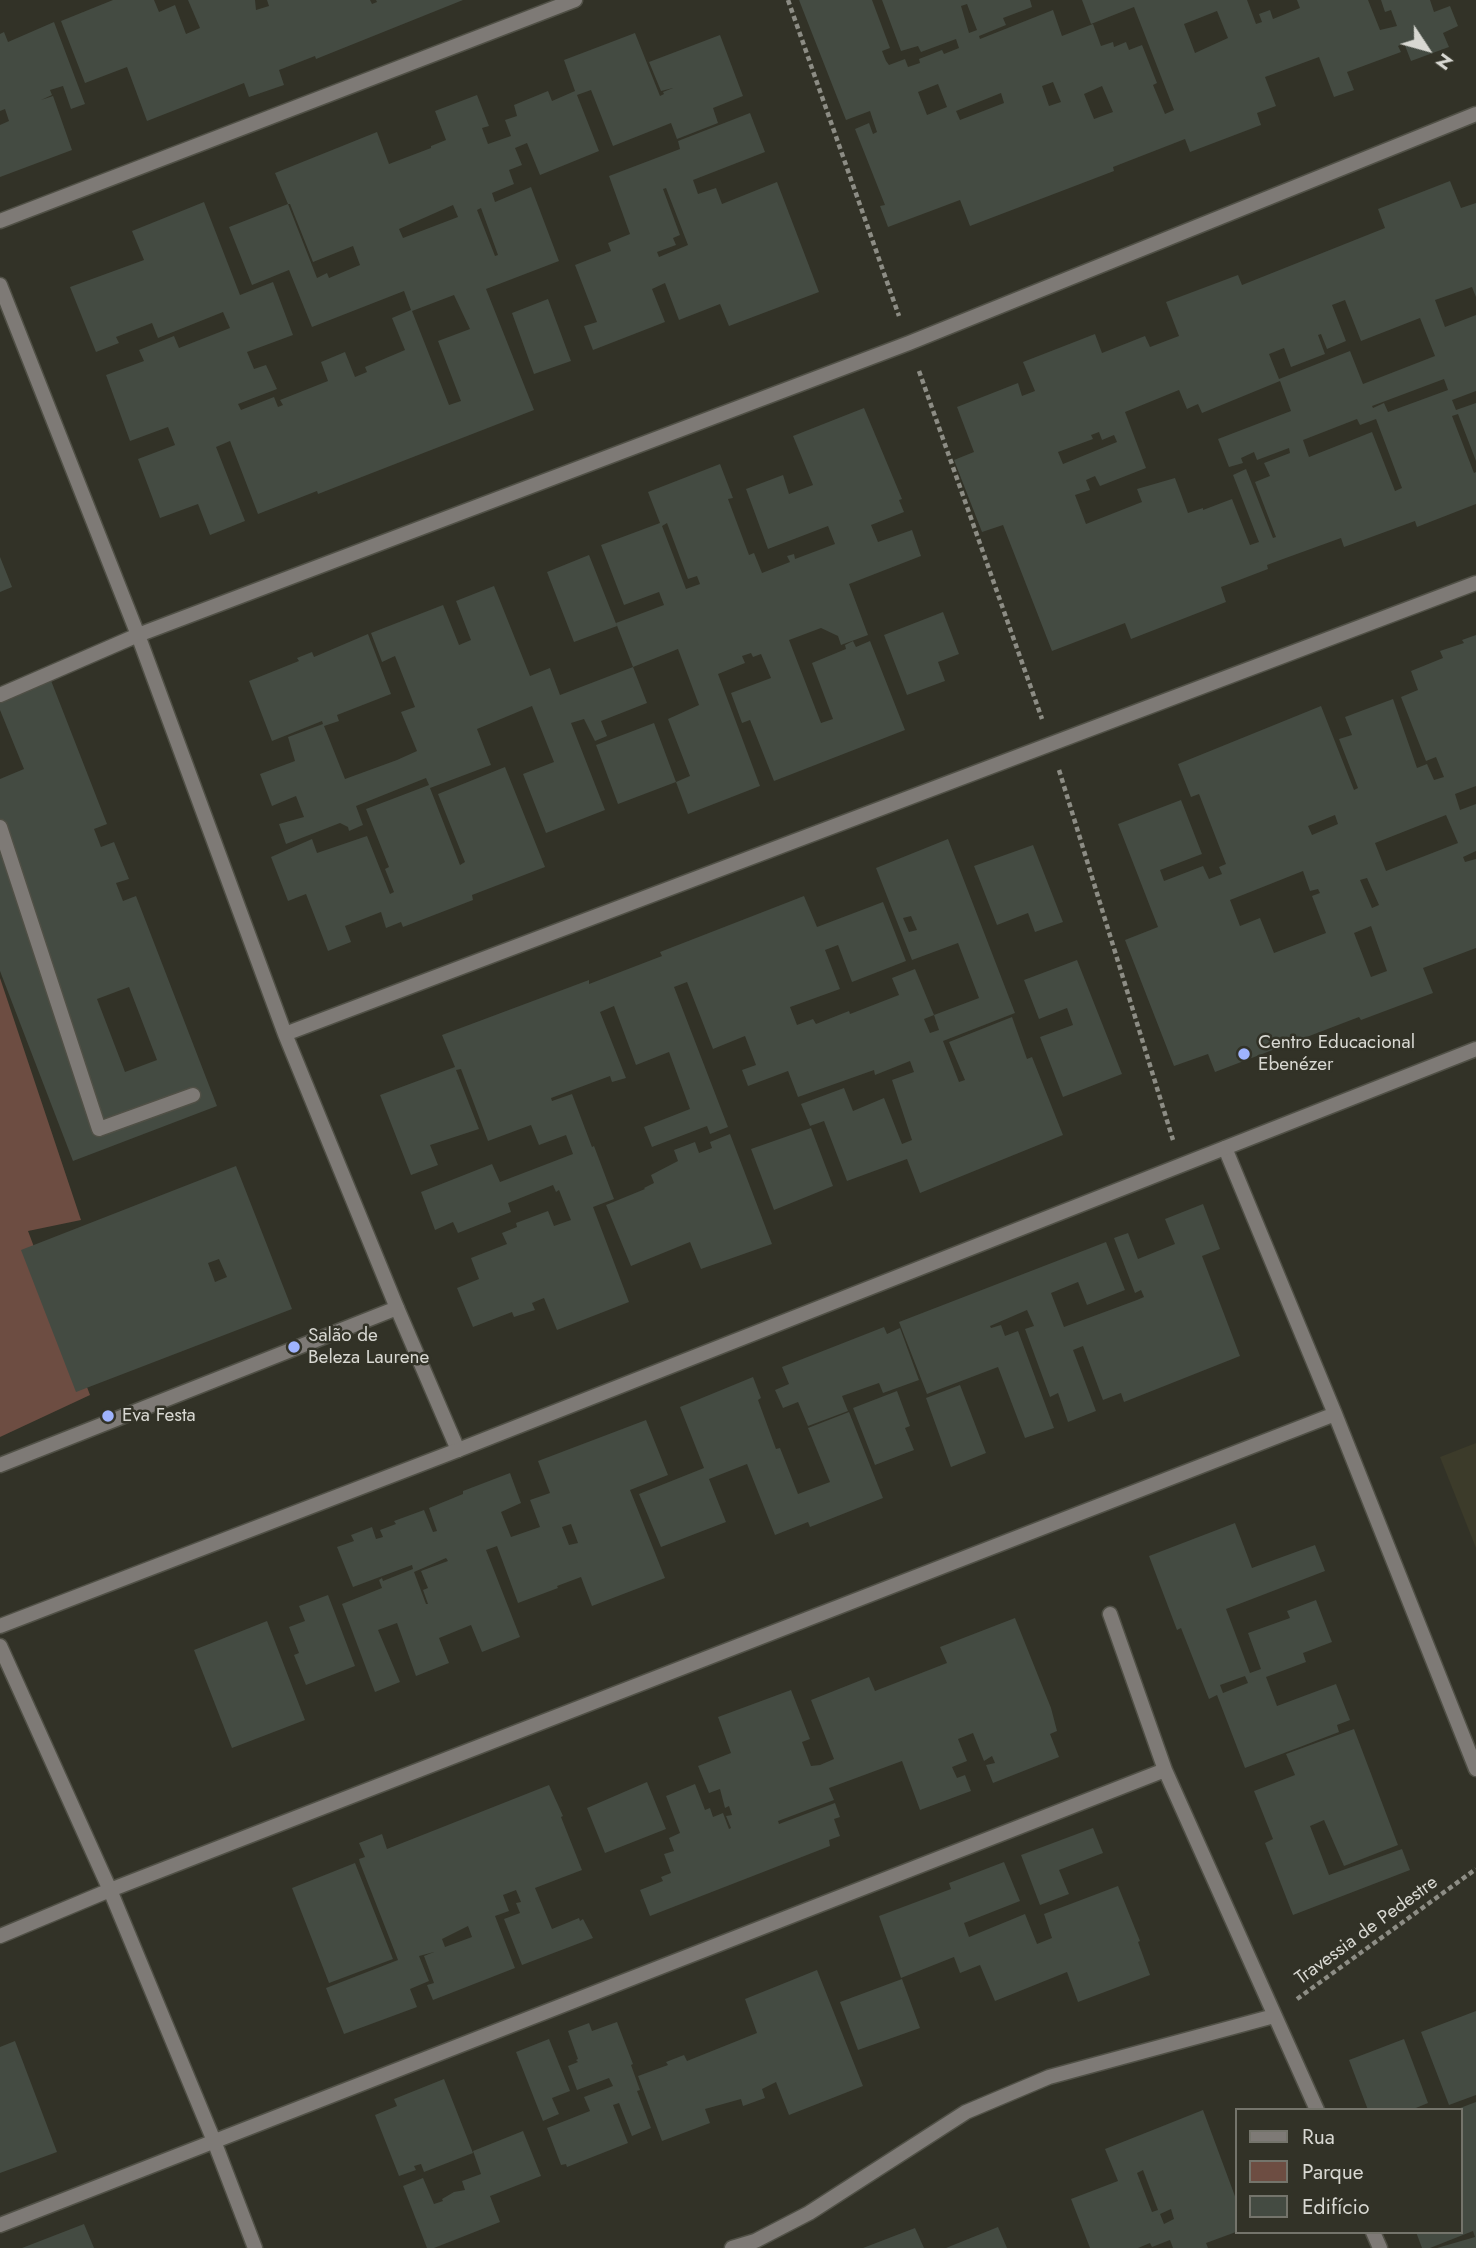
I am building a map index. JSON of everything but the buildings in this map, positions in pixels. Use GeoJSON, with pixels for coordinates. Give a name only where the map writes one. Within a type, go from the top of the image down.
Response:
{"type":"FeatureCollection","features":[{"type":"Feature","properties":{"kind":"street"},"geometry":{"type":"LineString","coordinates":[[0,222],[575,0]]}},
{"type":"Feature","properties":{"kind":"street"},"geometry":{"type":"LineString","coordinates":[[0,695],[138,635],[909,343],[1476,114]]}},
{"type":"Feature","properties":{"kind":"street"},"geometry":{"type":"LineString","coordinates":[[0,285],[138,635],[285,1034],[458,1450]]}},
{"type":"Feature","properties":{"kind":"street"},"geometry":{"type":"LineString","coordinates":[[285,1034],[1476,583]]}},
{"type":"Feature","properties":{"kind":"street"},"geometry":{"type":"LineString","coordinates":[[0,827],[99,1129],[193,1095]]}},
{"type":"Feature","properties":{"kind":"street"},"geometry":{"type":"LineString","coordinates":[[0,1626],[458,1450],[1476,1049]]}},
{"type":"Feature","properties":{"kind":"street"},"geometry":{"type":"LineString","coordinates":[[1225,1148],[1335,1413],[1476,1769]]}},
{"type":"Feature","properties":{"kind":"street"},"geometry":{"type":"LineString","coordinates":[[0,1465],[397,1308]]}},
{"type":"Feature","properties":{"kind":"street"},"geometry":{"type":"LineString","coordinates":[[0,1936],[110,1890],[1335,1413]]}},
{"type":"Feature","properties":{"kind":"street"},"geometry":{"type":"LineString","coordinates":[[1110,1614],[1165,1770],[1316,2108]]}},
{"type":"Feature","properties":{"kind":"street"},"geometry":{"type":"LineString","coordinates":[[0,1646],[110,1890],[214,2141],[255,2248]]}},
{"type":"Feature","properties":{"kind":"street"},"geometry":{"type":"LineString","coordinates":[[0,2225],[1165,1770]]}},
{"type":"Feature","properties":{"kind":"street"},"geometry":{"type":"LineString","coordinates":[[732,2248],[755,2241],[809,2213],[966,2112],[1049,2077],[1274,2016]]}},
{"type":"Feature","properties":{"kind":"path"},"geometry":{"type":"LineString","coordinates":[[788,0],[1051,745],[1181,1166]]}},
{"type":"Feature","properties":{"kind":"path","name":"Travessia de Pedestre"},"geometry":{"type":"LineString","coordinates":[[1274,2016],[1476,1869]]}},
{"type":"Feature","properties":{"kind":"shaded area"},"geometry":{"type":"Polygon","coordinates":[[[1476,1443],[1476,1548],[1440,1457],[1476,1443]]]}},
{"type":"Feature","properties":{"kind":"green space"},"geometry":{"type":"Polygon","coordinates":[[[0,978],[81,1220],[28,1231],[90,1395],[0,1437],[0,978]]]}},
{"type":"Feature","properties":{"kind":"place","name":"Centro Educacional Ebenézer"},"geometry":{"type":"Point","coordinates":[1244,1054]}},
{"type":"Feature","properties":{"kind":"place","name":"Salão de Beleza Laurene"},"geometry":{"type":"Point","coordinates":[294,1347]}},
{"type":"Feature","properties":{"kind":"place","name":"Eva Festa"},"geometry":{"type":"Point","coordinates":[108,1416]}}]}
